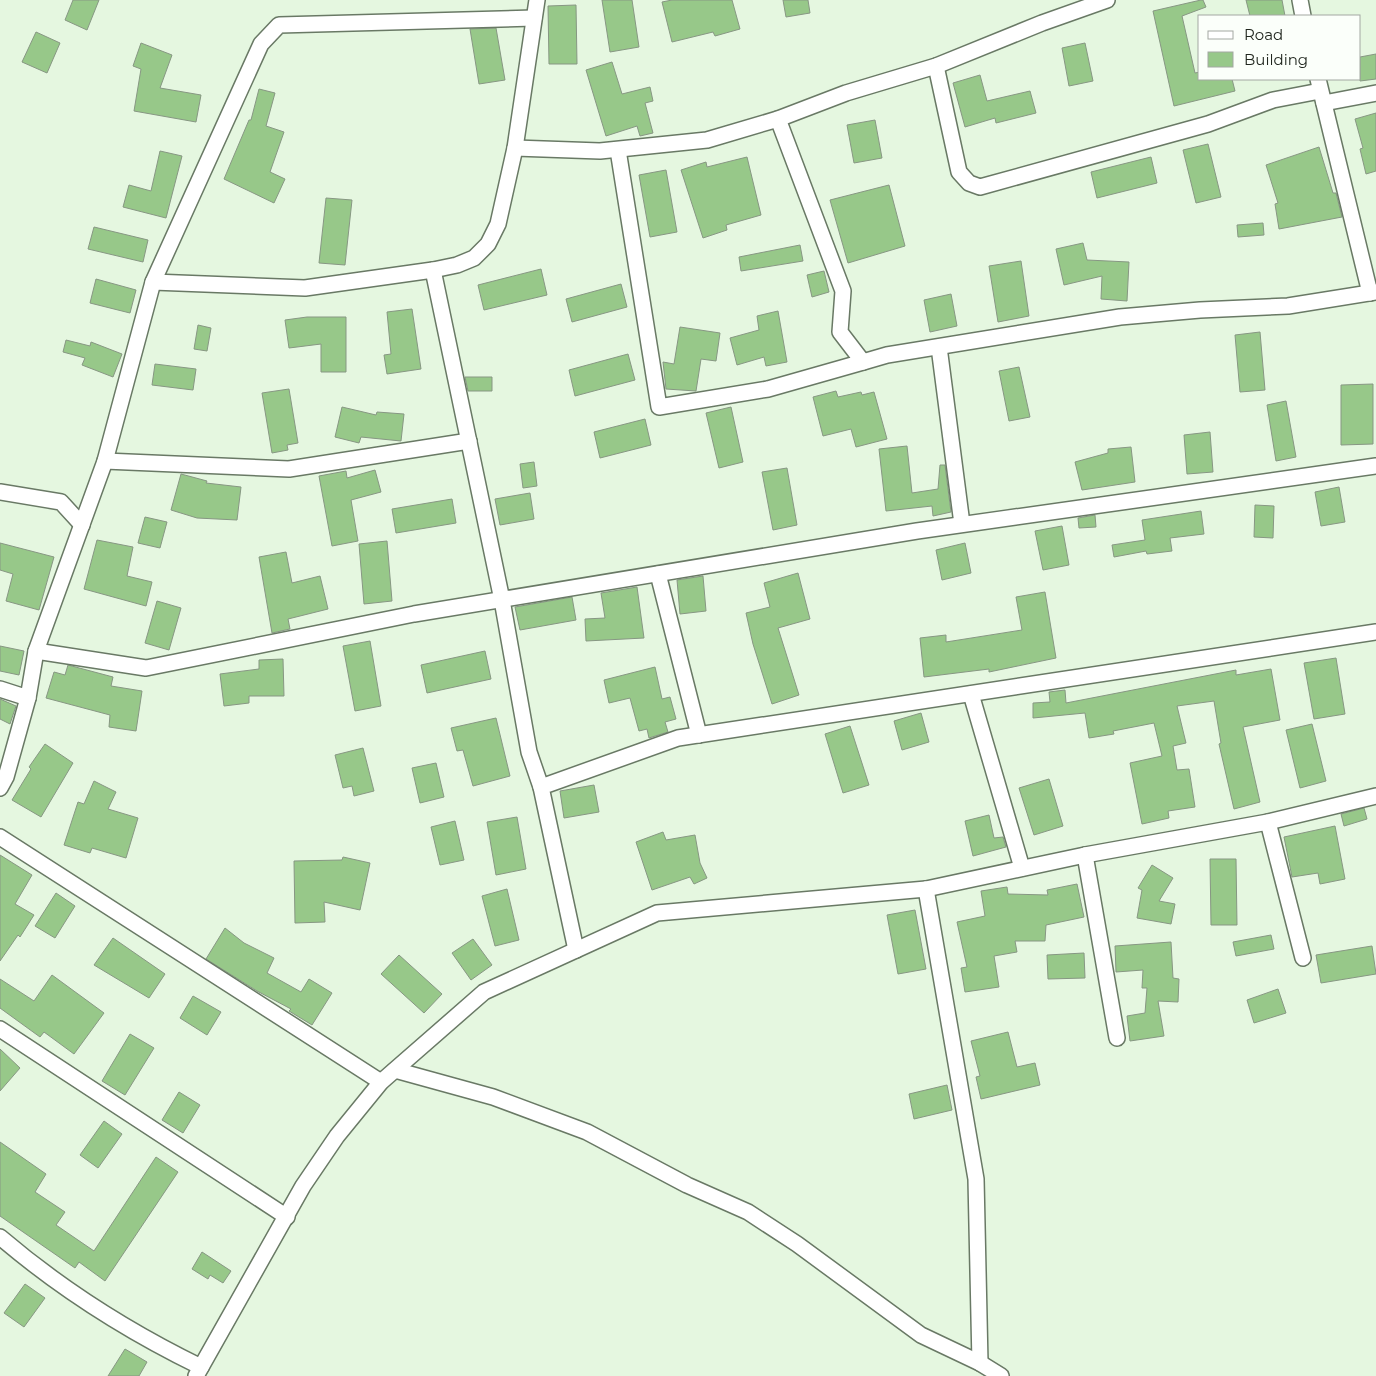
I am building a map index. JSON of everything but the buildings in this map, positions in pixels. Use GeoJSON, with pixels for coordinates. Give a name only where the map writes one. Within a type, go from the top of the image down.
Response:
{"type":"FeatureCollection","features":[{"type":"Feature","properties":{"kind":"street"},"geometry":{"type":"LineString","coordinates":[[153,282],[287,289],[433,270],[457,265],[474,258],[488,244],[498,224],[515,148],[537,0]]}},
{"type":"Feature","properties":{"kind":"street"},"geometry":{"type":"LineString","coordinates":[[515,148],[618,150],[707,140],[778,119],[846,92],[936,66],[1042,23],[1107,0]]}},
{"type":"Feature","properties":{"kind":"street"},"geometry":{"type":"LineString","coordinates":[[1300,0],[1303,15]]}},
{"type":"Feature","properties":{"kind":"street"},"geometry":{"type":"LineString","coordinates":[[0,788],[6,777],[28,698],[36,651],[105,462],[153,282],[261,44],[279,25],[534,18]]}},
{"type":"Feature","properties":{"kind":"street"},"geometry":{"type":"LineString","coordinates":[[936,66],[959,172],[969,183],[980,188],[1208,124],[1273,100],[1321,91],[1376,93]]}},
{"type":"Feature","properties":{"kind":"street"},"geometry":{"type":"LineString","coordinates":[[618,150],[659,407],[768,389],[863,362],[939,347],[1120,317],[1200,310],[1288,306],[1373,292],[1321,91]]}},
{"type":"Feature","properties":{"kind":"street"},"geometry":{"type":"LineString","coordinates":[[778,119],[844,290],[840,332],[863,362]]}},
{"type":"Feature","properties":{"kind":"street"},"geometry":{"type":"LineString","coordinates":[[433,270],[502,600],[528,752],[541,787],[576,950]]}},
{"type":"Feature","properties":{"kind":"street"},"geometry":{"type":"LineString","coordinates":[[939,347],[962,524]]}},
{"type":"Feature","properties":{"kind":"street"},"geometry":{"type":"LineString","coordinates":[[105,462],[288,469],[469,441]]}},
{"type":"Feature","properties":{"kind":"street"},"geometry":{"type":"LineString","coordinates":[[36,651],[146,668],[414,614],[962,524],[1376,466]]}},
{"type":"Feature","properties":{"kind":"street"},"geometry":{"type":"LineString","coordinates":[[0,492],[61,502],[82,526]]}},
{"type":"Feature","properties":{"kind":"street"},"geometry":{"type":"LineString","coordinates":[[658,574],[699,735]]}},
{"type":"Feature","properties":{"kind":"street"},"geometry":{"type":"LineString","coordinates":[[541,787],[678,738],[1376,632]]}},
{"type":"Feature","properties":{"kind":"street"},"geometry":{"type":"LineString","coordinates":[[0,689],[28,698]]}},
{"type":"Feature","properties":{"kind":"street"},"geometry":{"type":"LineString","coordinates":[[971,694],[1022,868]]}},
{"type":"Feature","properties":{"kind":"street"},"geometry":{"type":"LineString","coordinates":[[0,1237],[40,1270],[139,1336],[199,1372],[303,1186],[337,1136],[381,1082],[484,992],[657,913],[926,890],[1086,855],[1268,822],[1376,796]]}},
{"type":"Feature","properties":{"kind":"street"},"geometry":{"type":"LineString","coordinates":[[1268,822],[1303,958]]}},
{"type":"Feature","properties":{"kind":"street"},"geometry":{"type":"LineString","coordinates":[[0,837],[381,1082]]}},
{"type":"Feature","properties":{"kind":"street"},"geometry":{"type":"LineString","coordinates":[[1086,855],[1117,1038]]}},
{"type":"Feature","properties":{"kind":"street"},"geometry":{"type":"LineString","coordinates":[[926,890],[976,1179],[980,1362]]}},
{"type":"Feature","properties":{"kind":"street"},"geometry":{"type":"LineString","coordinates":[[0,1029],[287,1217]]}},
{"type":"Feature","properties":{"kind":"street"},"geometry":{"type":"LineString","coordinates":[[395,1070],[493,1097],[587,1132],[687,1185],[748,1212],[797,1244],[921,1335],[980,1362],[1001,1376]]}}]}
